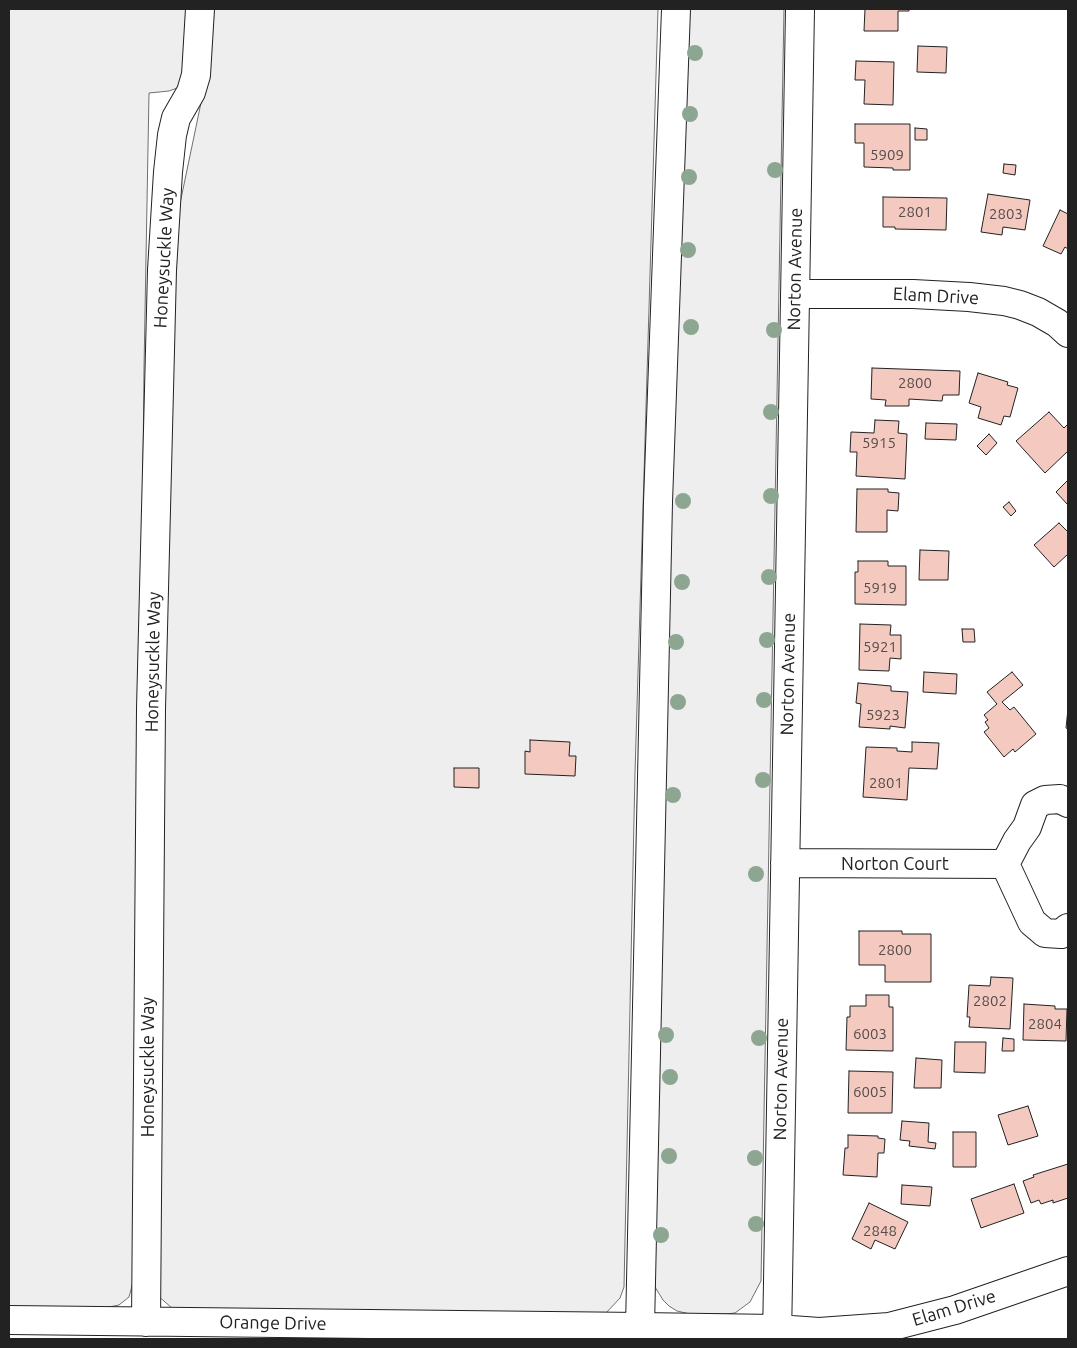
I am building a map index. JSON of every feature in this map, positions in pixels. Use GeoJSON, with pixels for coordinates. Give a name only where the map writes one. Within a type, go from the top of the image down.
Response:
{"type":"FeatureCollection","features":[{"type":"Feature","properties":{"kind":"street","name":"Honeysuckle Way"},"geometry":{"type":"LineString","coordinates":[[146,1322],[151,709],[162,270],[172,135],[176,118],[191,92],[196,75],[200,9]]}},
{"type":"Feature","properties":{"kind":"street"},"geometry":{"type":"LineString","coordinates":[[640,1327],[658,492],[676,9]]}},
{"type":"Feature","properties":{"kind":"street","name":"Norton Avenue"},"geometry":{"type":"LineString","coordinates":[[777,1334],[800,9]]}},
{"type":"Feature","properties":{"kind":"street","name":"Elam Drive"},"geometry":{"type":"LineString","coordinates":[[795,294],[913,294],[1004,301],[1038,312],[1057,323],[1068,333]]}},
{"type":"Feature","properties":{"kind":"street"},"geometry":{"type":"LineString","coordinates":[[1068,803],[1060,799],[1045,800],[1035,805],[1027,827],[1005,864],[1032,922],[1045,933],[1061,934],[1068,928]]}},
{"type":"Feature","properties":{"kind":"street","name":"Norton Court"},"geometry":{"type":"LineString","coordinates":[[785,863],[1005,864]]}},
{"type":"Feature","properties":{"kind":"street","name":"Elam Drive"},"geometry":{"type":"LineString","coordinates":[[777,1334],[889,1327],[955,1310],[1068,1271]]}},
{"type":"Feature","properties":{"kind":"street","name":"Orange Drive"},"geometry":{"type":"LineString","coordinates":[[9,1320],[640,1327],[777,1334]]}},
{"type":"Feature","properties":{"kind":"shaded area"},"geometry":{"type":"Polygon","coordinates":[[[9,9],[187,9],[185,62],[180,87],[169,91],[149,93],[144,368],[135,1275],[129,1297],[119,1305],[104,1308],[9,1308],[9,9]]]}},
{"type":"Feature","properties":{"kind":"shaded area"},"geometry":{"type":"Polygon","coordinates":[[[209,9],[658,9],[635,773],[624,1287],[620,1298],[606,1313],[172,1308],[157,1295],[163,739],[177,218],[207,74],[209,9]]]}},
{"type":"Feature","properties":{"kind":"shaded area"},"geometry":{"type":"Polygon","coordinates":[[[682,9],[784,9],[761,1281],[750,1302],[735,1313],[726,1314],[690,1314],[677,1311],[663,1300],[652,1280],[682,9]]]}},
{"type":"Feature","properties":{"kind":"building"},"geometry":{"type":"Polygon","coordinates":[[[865,9],[909,9],[909,11],[898,11],[898,31],[864,31],[865,9]]]}},
{"type":"Feature","properties":{"kind":"building"},"geometry":{"type":"Polygon","coordinates":[[[918,46],[947,47],[946,73],[917,72],[918,46]]]}},
{"type":"Feature","properties":{"kind":"building"},"geometry":{"type":"Polygon","coordinates":[[[856,61],[894,62],[893,105],[864,104],[865,80],[855,80],[856,61]]]}},
{"type":"Feature","properties":{"kind":"building"},"geometry":{"type":"Polygon","coordinates":[[[855,124],[910,124],[910,170],[864,167],[864,143],[855,143],[855,124]]]}},
{"type":"Feature","properties":{"kind":"building"},"geometry":{"type":"Polygon","coordinates":[[[915,128],[927,129],[927,140],[915,140],[915,128]]]}},
{"type":"Feature","properties":{"kind":"building"},"geometry":{"type":"Polygon","coordinates":[[[1004,164],[1016,165],[1015,175],[1003,173],[1004,164]]]}},
{"type":"Feature","properties":{"kind":"building"},"geometry":{"type":"Polygon","coordinates":[[[988,194],[1030,200],[1025,230],[1003,227],[1002,235],[981,232],[988,194]]]}},
{"type":"Feature","properties":{"kind":"building"},"geometry":{"type":"Polygon","coordinates":[[[883,197],[947,198],[946,230],[883,227],[883,197]]]}},
{"type":"Feature","properties":{"kind":"building"},"geometry":{"type":"Polygon","coordinates":[[[1060,210],[1068,214],[1068,249],[1065,247],[1061,254],[1043,246],[1060,210]]]}},
{"type":"Feature","properties":{"kind":"building"},"geometry":{"type":"Polygon","coordinates":[[[872,368],[960,371],[959,395],[943,395],[942,401],[909,399],[909,406],[885,406],[886,400],[871,399],[872,368]]]}},
{"type":"Feature","properties":{"kind":"building"},"geometry":{"type":"Polygon","coordinates":[[[978,373],[1008,382],[1007,385],[1018,388],[1010,417],[1004,416],[1001,425],[978,418],[981,407],[969,403],[978,373]]]}},
{"type":"Feature","properties":{"kind":"building"},"geometry":{"type":"Polygon","coordinates":[[[1049,412],[1064,428],[1068,424],[1068,451],[1045,473],[1016,441],[1049,412]]]}},
{"type":"Feature","properties":{"kind":"building"},"geometry":{"type":"Polygon","coordinates":[[[875,420],[899,421],[898,433],[907,434],[905,479],[856,476],[857,452],[850,452],[851,432],[874,433],[875,420]]]}},
{"type":"Feature","properties":{"kind":"building"},"geometry":{"type":"Polygon","coordinates":[[[926,423],[957,424],[956,440],[925,439],[926,423]]]}},
{"type":"Feature","properties":{"kind":"building"},"geometry":{"type":"Polygon","coordinates":[[[989,434],[997,443],[986,455],[977,446],[989,434]]]}},
{"type":"Feature","properties":{"kind":"building"},"geometry":{"type":"Polygon","coordinates":[[[1068,480],[1068,505],[1056,492],[1068,480]]]}},
{"type":"Feature","properties":{"kind":"building"},"geometry":{"type":"Polygon","coordinates":[[[857,489],[888,489],[888,492],[899,493],[898,511],[887,510],[887,532],[856,532],[857,489]]]}},
{"type":"Feature","properties":{"kind":"building"},"geometry":{"type":"Polygon","coordinates":[[[1009,502],[1016,511],[1011,516],[1003,507],[1009,502]]]}},
{"type":"Feature","properties":{"kind":"building"},"geometry":{"type":"Polygon","coordinates":[[[1059,523],[1068,532],[1068,554],[1054,567],[1034,545],[1059,523]]]}},
{"type":"Feature","properties":{"kind":"building"},"geometry":{"type":"Polygon","coordinates":[[[920,550],[949,551],[948,580],[919,580],[920,550]]]}},
{"type":"Feature","properties":{"kind":"building"},"geometry":{"type":"Polygon","coordinates":[[[858,561],[888,561],[888,566],[906,566],[906,605],[855,604],[855,572],[858,572],[858,561]]]}},
{"type":"Feature","properties":{"kind":"building"},"geometry":{"type":"Polygon","coordinates":[[[860,624],[891,625],[890,635],[901,635],[901,659],[890,658],[889,671],[859,670],[860,624]]]}},
{"type":"Feature","properties":{"kind":"building"},"geometry":{"type":"Polygon","coordinates":[[[962,629],[974,629],[975,642],[963,642],[962,629]]]}},
{"type":"Feature","properties":{"kind":"building"},"geometry":{"type":"Polygon","coordinates":[[[924,672],[957,674],[956,694],[923,692],[924,672]]]}},
{"type":"Feature","properties":{"kind":"building"},"geometry":{"type":"Polygon","coordinates":[[[1012,672],[1023,685],[1002,702],[1010,710],[1014,707],[1036,734],[1015,752],[1013,749],[1004,757],[984,732],[989,728],[985,722],[988,720],[984,715],[997,704],[987,692],[1012,672]]]}},
{"type":"Feature","properties":{"kind":"building"},"geometry":{"type":"Polygon","coordinates":[[[858,683],[891,686],[891,691],[908,692],[905,728],[890,726],[890,729],[859,727],[861,704],[856,703],[858,683]]]}},
{"type":"Feature","properties":{"kind":"building"},"geometry":{"type":"Polygon","coordinates":[[[1068,709],[1068,729],[1066,728],[1068,709]]]}},
{"type":"Feature","properties":{"kind":"building"},"geometry":{"type":"Polygon","coordinates":[[[530,740],[570,742],[569,756],[576,756],[575,776],[525,774],[525,751],[530,752],[530,740]]]}},
{"type":"Feature","properties":{"kind":"building"},"geometry":{"type":"Polygon","coordinates":[[[912,742],[939,743],[937,769],[909,768],[907,800],[863,797],[866,747],[897,748],[897,751],[912,752],[912,742]]]}},
{"type":"Feature","properties":{"kind":"building"},"geometry":{"type":"Polygon","coordinates":[[[454,768],[479,768],[479,788],[454,787],[454,768]]]}},
{"type":"Feature","properties":{"kind":"building"},"geometry":{"type":"Polygon","coordinates":[[[859,931],[902,931],[902,934],[931,934],[931,982],[885,982],[885,965],[859,965],[859,931]]]}},
{"type":"Feature","properties":{"kind":"building"},"geometry":{"type":"Polygon","coordinates":[[[991,977],[1013,978],[1010,1029],[969,1027],[970,1017],[967,1017],[969,985],[990,986],[991,977]]]}},
{"type":"Feature","properties":{"kind":"building"},"geometry":{"type":"Polygon","coordinates":[[[866,995],[889,995],[889,1007],[893,1007],[893,1051],[846,1050],[847,1017],[850,1017],[850,1006],[866,1006],[866,995]]]}},
{"type":"Feature","properties":{"kind":"building"},"geometry":{"type":"Polygon","coordinates":[[[1024,1004],[1055,1006],[1055,1009],[1067,1009],[1066,1041],[1023,1040],[1024,1004]]]}},
{"type":"Feature","properties":{"kind":"building"},"geometry":{"type":"Polygon","coordinates":[[[1003,1038],[1014,1039],[1014,1051],[1002,1051],[1003,1038]]]}},
{"type":"Feature","properties":{"kind":"building"},"geometry":{"type":"Polygon","coordinates":[[[955,1042],[986,1042],[985,1073],[954,1072],[955,1042]]]}},
{"type":"Feature","properties":{"kind":"building"},"geometry":{"type":"Polygon","coordinates":[[[916,1058],[942,1060],[941,1088],[914,1088],[916,1058]]]}},
{"type":"Feature","properties":{"kind":"building"},"geometry":{"type":"Polygon","coordinates":[[[849,1071],[893,1072],[892,1113],[848,1113],[849,1071]]]}},
{"type":"Feature","properties":{"kind":"building"},"geometry":{"type":"Polygon","coordinates":[[[1028,1106],[1038,1136],[1008,1145],[998,1115],[1028,1106]]]}},
{"type":"Feature","properties":{"kind":"building"},"geometry":{"type":"Polygon","coordinates":[[[902,1121],[929,1123],[928,1142],[936,1143],[935,1149],[909,1146],[910,1141],[900,1140],[902,1121]]]}},
{"type":"Feature","properties":{"kind":"building"},"geometry":{"type":"Polygon","coordinates":[[[953,1132],[976,1132],[976,1167],[953,1167],[953,1132]]]}},
{"type":"Feature","properties":{"kind":"building"},"geometry":{"type":"Polygon","coordinates":[[[848,1135],[878,1136],[878,1138],[885,1139],[884,1153],[878,1153],[877,1177],[843,1175],[845,1148],[848,1148],[848,1135]]]}},
{"type":"Feature","properties":{"kind":"building"},"geometry":{"type":"Polygon","coordinates":[[[1068,1164],[1068,1198],[1053,1203],[1053,1200],[1041,1204],[1039,1200],[1031,1203],[1023,1181],[1034,1177],[1033,1175],[1068,1164]]]}},
{"type":"Feature","properties":{"kind":"building"},"geometry":{"type":"Polygon","coordinates":[[[1014,1184],[1024,1213],[981,1228],[971,1199],[1014,1184]]]}},
{"type":"Feature","properties":{"kind":"building"},"geometry":{"type":"Polygon","coordinates":[[[902,1185],[932,1187],[930,1206],[901,1204],[902,1185]]]}},
{"type":"Feature","properties":{"kind":"building"},"geometry":{"type":"Polygon","coordinates":[[[869,1203],[908,1222],[895,1249],[875,1240],[871,1249],[852,1239],[869,1203]]]}}]}
